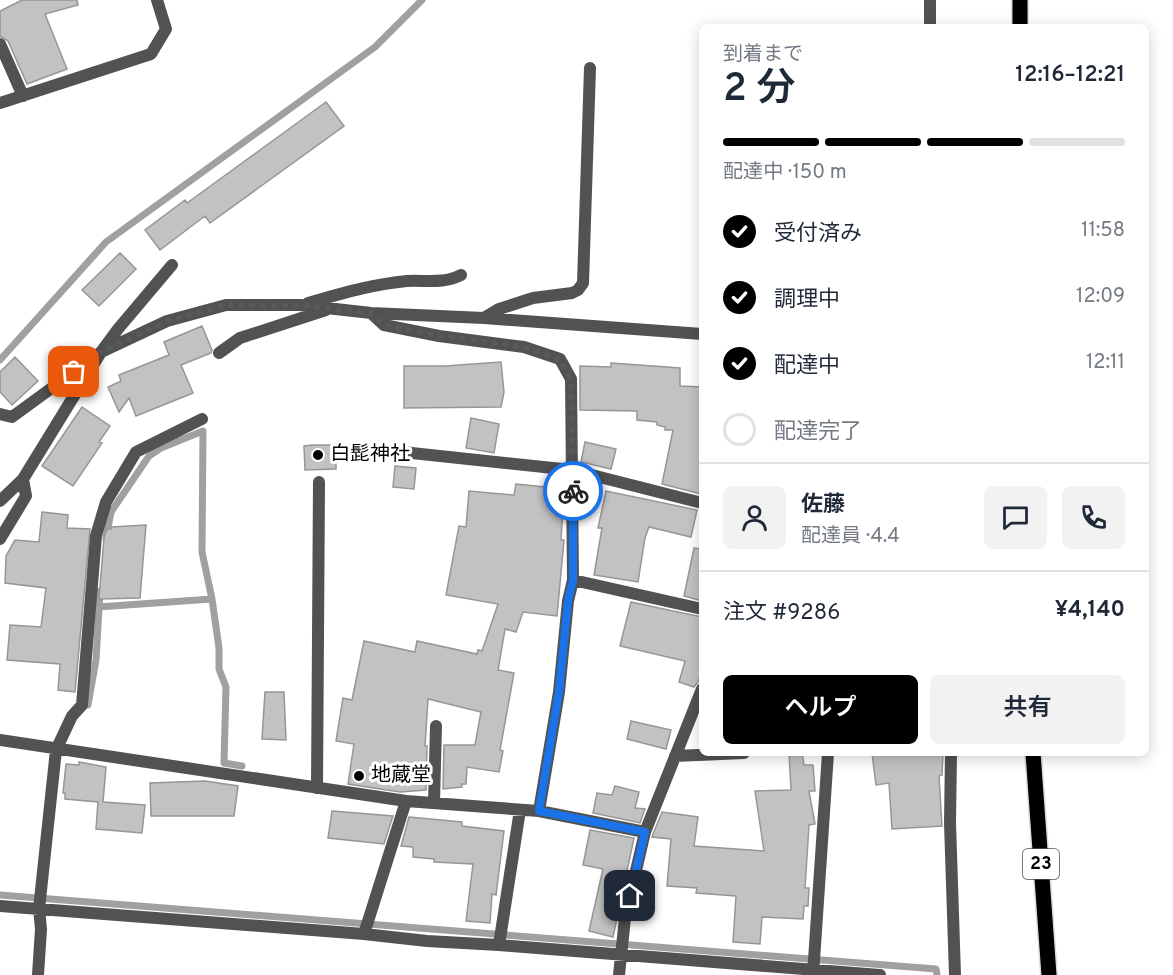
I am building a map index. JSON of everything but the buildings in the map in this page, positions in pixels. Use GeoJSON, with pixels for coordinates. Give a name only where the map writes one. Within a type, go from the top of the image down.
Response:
{"type":"FeatureCollection","features":[{"type":"Feature","properties":{"kind":"main road"},"geometry":{"type":"LineString","coordinates":[[1020,0],[1020,24]]}},
{"type":"Feature","properties":{"kind":"main road","name":"23"},"geometry":{"type":"LineString","coordinates":[[1033,756],[1049,975]]}},
{"type":"Feature","properties":{"kind":"street"},"geometry":{"type":"LineString","coordinates":[[0,104],[151,54],[166,29],[157,0]]}},
{"type":"Feature","properties":{"kind":"street"},"geometry":{"type":"LineString","coordinates":[[930,0],[930,24]]}},
{"type":"Feature","properties":{"kind":"street"},"geometry":{"type":"LineString","coordinates":[[0,44],[23,96]]}},
{"type":"Feature","properties":{"kind":"street"},"geometry":{"type":"LineString","coordinates":[[484,318],[499,309],[533,298],[572,293],[578,290],[583,283],[590,68]]}},
{"type":"Feature","properties":{"kind":"street"},"geometry":{"type":"LineString","coordinates":[[0,501],[23,479],[118,328],[172,265]]}},
{"type":"Feature","properties":{"kind":"street"},"geometry":{"type":"LineString","coordinates":[[300,305],[351,290],[406,281],[450,281],[461,275]]}},
{"type":"Feature","properties":{"kind":"street"},"geometry":{"type":"LineString","coordinates":[[0,414],[12,417],[101,352],[167,321],[226,305],[300,305],[371,313],[484,318],[699,334]]}},
{"type":"Feature","properties":{"kind":"street"},"geometry":{"type":"LineString","coordinates":[[219,353],[240,338],[331,308]]}},
{"type":"Feature","properties":{"kind":"street"},"geometry":{"type":"LineString","coordinates":[[371,313],[384,325],[440,336],[524,347],[560,360],[571,379],[573,580],[568,601],[559,692],[539,811]]}},
{"type":"Feature","properties":{"kind":"street"},"geometry":{"type":"LineString","coordinates":[[38,975],[41,929],[39,909],[56,750],[72,716],[82,705],[96,536],[106,502],[136,452],[202,420]]}},
{"type":"Feature","properties":{"kind":"street"},"geometry":{"type":"LineString","coordinates":[[393,451],[572,470],[699,502]]}},
{"type":"Feature","properties":{"kind":"street"},"geometry":{"type":"LineString","coordinates":[[0,539],[26,496],[23,479]]}},
{"type":"Feature","properties":{"kind":"street"},"geometry":{"type":"LineString","coordinates":[[317,788],[318,482]]}},
{"type":"Feature","properties":{"kind":"street"},"geometry":{"type":"LineString","coordinates":[[573,580],[699,608]]}},
{"type":"Feature","properties":{"kind":"street"},"geometry":{"type":"LineString","coordinates":[[619,975],[625,918],[645,832],[699,696]]}},
{"type":"Feature","properties":{"kind":"street"},"geometry":{"type":"LineString","coordinates":[[434,803],[436,726]]}},
{"type":"Feature","properties":{"kind":"street"},"geometry":{"type":"LineString","coordinates":[[0,740],[406,801],[539,811],[645,832]]}},
{"type":"Feature","properties":{"kind":"street"},"geometry":{"type":"LineString","coordinates":[[675,756],[699,755]]}},
{"type":"Feature","properties":{"kind":"street"},"geometry":{"type":"LineString","coordinates":[[813,972],[828,756]]}},
{"type":"Feature","properties":{"kind":"street"},"geometry":{"type":"LineString","coordinates":[[951,756],[950,823],[955,975]]}},
{"type":"Feature","properties":{"kind":"street"},"geometry":{"type":"LineString","coordinates":[[364,934],[406,801]]}},
{"type":"Feature","properties":{"kind":"street"},"geometry":{"type":"LineString","coordinates":[[500,945],[520,810]]}},
{"type":"Feature","properties":{"kind":"street"},"geometry":{"type":"LineString","coordinates":[[0,906],[813,972],[880,975]]}},
{"type":"Feature","properties":{"kind":"waterway"},"geometry":{"type":"LineString","coordinates":[[0,360],[106,242],[375,47],[422,0]]}},
{"type":"Feature","properties":{"kind":"waterway"},"geometry":{"type":"LineString","coordinates":[[106,538],[111,512],[149,456],[161,448],[203,431],[202,552],[212,599],[219,648],[219,669],[226,687],[224,763],[242,766]]}},
{"type":"Feature","properties":{"kind":"waterway"},"geometry":{"type":"LineString","coordinates":[[88,705],[96,660],[100,591]]}},
{"type":"Feature","properties":{"kind":"waterway"},"geometry":{"type":"LineString","coordinates":[[98,607],[212,599]]}},
{"type":"Feature","properties":{"kind":"waterway"},"geometry":{"type":"LineString","coordinates":[[0,895],[936,969],[937,975]]}},
{"type":"Feature","properties":{"kind":"way so far"},"geometry":{"type":"LineString","coordinates":[[74,372],[101,352],[167,321],[226,305],[300,305],[371,313],[384,325],[440,336],[524,347],[560,360],[571,379],[573,491]]}},
{"type":"Feature","properties":{"kind":"place","name":"白髭神社"},"geometry":{"type":"Point","coordinates":[318,455]}},
{"type":"Feature","properties":{"kind":"place","name":"地蔵堂"},"geometry":{"type":"Point","coordinates":[359,776]}},
{"type":"Feature","properties":{"kind":"route"},"geometry":{"type":"LineString","coordinates":[[573,491],[573,580],[568,601],[559,692],[539,811],[645,832],[630,896]]}}]}
